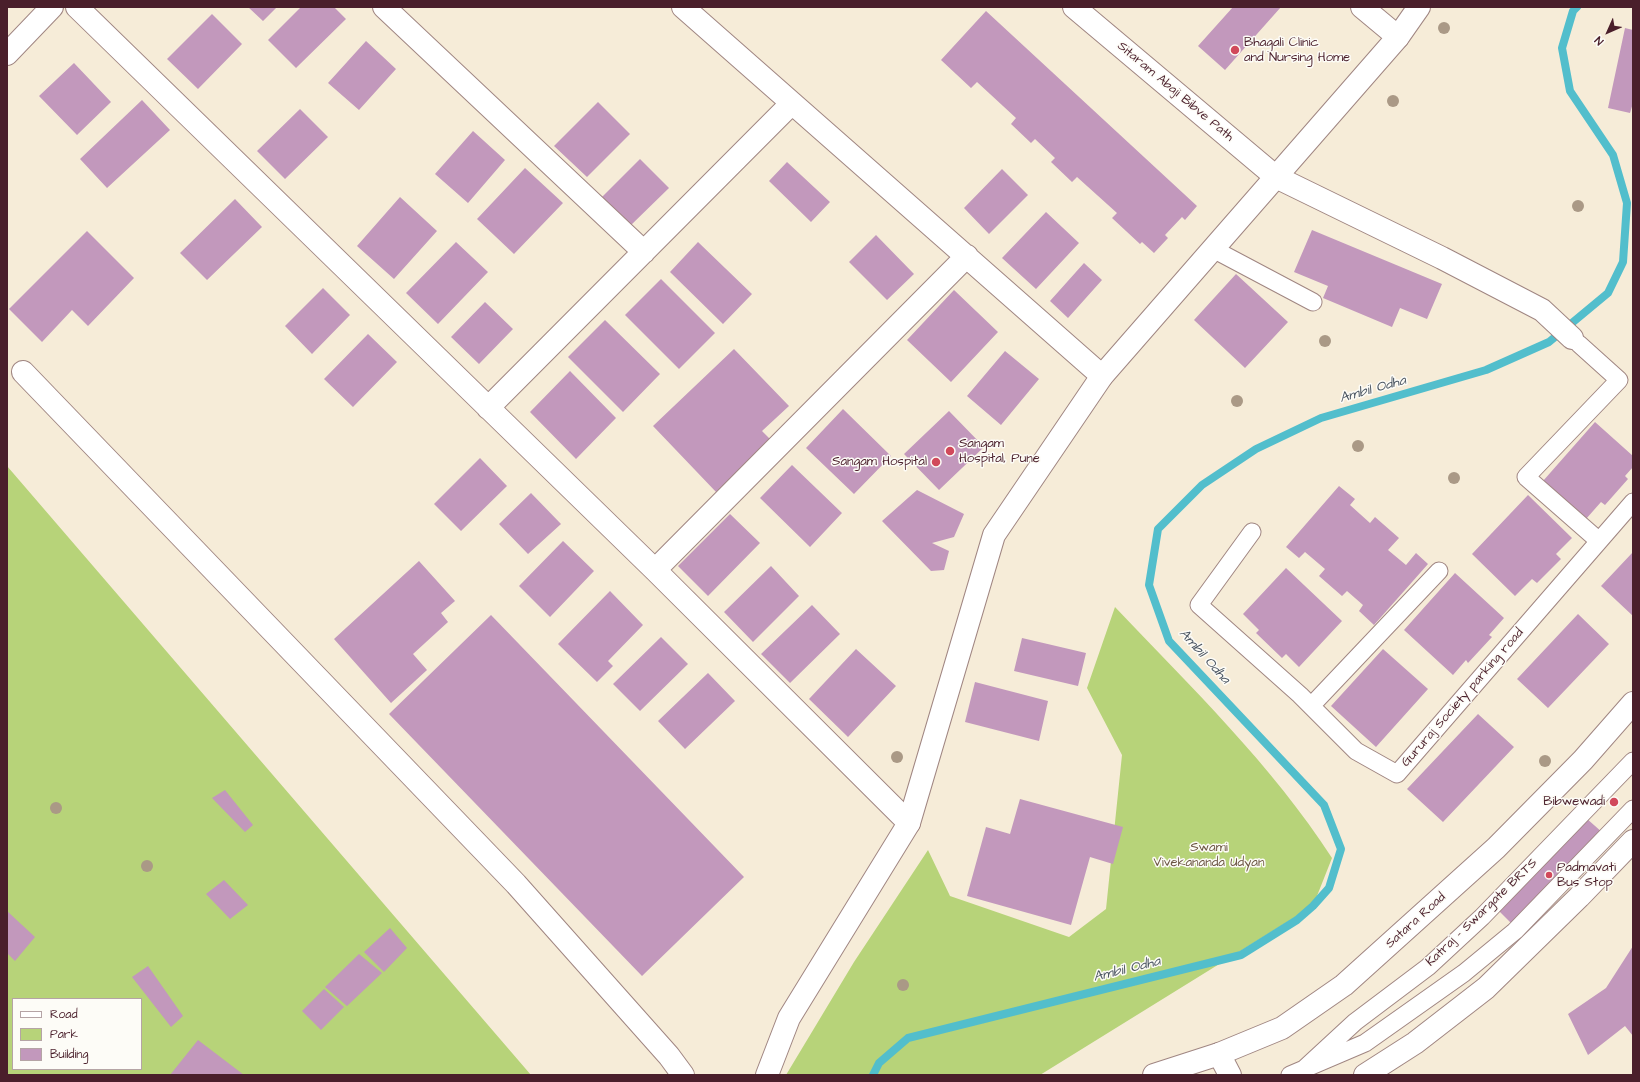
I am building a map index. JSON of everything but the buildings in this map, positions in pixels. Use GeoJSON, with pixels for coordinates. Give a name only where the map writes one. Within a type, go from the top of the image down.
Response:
{"type":"FeatureCollection","features":[{"type":"Feature","properties":{"kind":"main road"},"geometry":{"type":"LineString","coordinates":[[7,54],[52,7]]}},
{"type":"Feature","properties":{"kind":"main road"},"geometry":{"type":"LineString","coordinates":[[76,7],[655,570],[909,823]]}},
{"type":"Feature","properties":{"kind":"main road"},"geometry":{"type":"LineString","coordinates":[[384,7],[644,252]]}},
{"type":"Feature","properties":{"kind":"main road"},"geometry":{"type":"LineString","coordinates":[[683,7],[1102,376]]}},
{"type":"Feature","properties":{"kind":"main road","name":"Sitaram Abaji Bibve Path"},"geometry":{"type":"LineString","coordinates":[[1074,7],[1276,177],[1442,258],[1542,310],[1576,341]]}},
{"type":"Feature","properties":{"kind":"main road"},"geometry":{"type":"LineString","coordinates":[[1362,7],[1398,37]]}},
{"type":"Feature","properties":{"kind":"main road"},"geometry":{"type":"LineString","coordinates":[[767,1075],[789,1018],[909,823],[994,535],[1102,376],[1398,37],[1419,7]]}},
{"type":"Feature","properties":{"kind":"main road"},"geometry":{"type":"LineString","coordinates":[[488,408],[792,103]]}},
{"type":"Feature","properties":{"kind":"main road"},"geometry":{"type":"LineString","coordinates":[[655,570],[967,256]]}},
{"type":"Feature","properties":{"kind":"main road"},"geometry":{"type":"LineString","coordinates":[[23,372],[516,884],[669,1056],[683,1075]]}},
{"type":"Feature","properties":{"kind":"main road","name":"Satara Road"},"geometry":{"type":"LineString","coordinates":[[1154,1075],[1220,1054],[1282,1028],[1344,985],[1496,848],[1583,760],[1633,703]]}},
{"type":"Feature","properties":{"kind":"main road"},"geometry":{"type":"LineString","coordinates":[[1365,1075],[1415,1043],[1486,988],[1579,897],[1633,840]]}},
{"type":"Feature","properties":{"kind":"main road"},"geometry":{"type":"LineString","coordinates":[[1220,1054],[1230,1075]]}},
{"type":"Feature","properties":{"kind":"lane"},"geometry":{"type":"LineString","coordinates":[[1213,250],[1313,302]]}},
{"type":"Feature","properties":{"kind":"lane"},"geometry":{"type":"LineString","coordinates":[[1576,341],[1626,378],[1526,478],[1599,541]]}},
{"type":"Feature","properties":{"kind":"lane","name":"Gururaj Society parking road"},"geometry":{"type":"LineString","coordinates":[[1252,532],[1199,605],[1310,706],[1356,751],[1397,774],[1633,502]]}},
{"type":"Feature","properties":{"kind":"lane"},"geometry":{"type":"LineString","coordinates":[[1310,706],[1438,571]]}},
{"type":"Feature","properties":{"kind":"lane","name":"Katraj - Swargate BRTS"},"geometry":{"type":"LineString","coordinates":[[1296,1073],[1355,1022],[1428,967],[1482,917],[1633,761]]}},
{"type":"Feature","properties":{"kind":"lane","name":"Katraj - Swargate BRTS"},"geometry":{"type":"LineString","coordinates":[[1296,1073],[1365,1043],[1464,973],[1515,931],[1633,809]]}},
{"type":"Feature","properties":{"kind":"green space"},"geometry":{"type":"Polygon","coordinates":[[[7,466],[531,1075],[7,1075],[7,466]]]}},
{"type":"Feature","properties":{"kind":"green space","name":"Swami Vivekananda Udyan"},"geometry":{"type":"Polygon","coordinates":[[[1115,607],[1230,728],[1257,759],[1309,824],[1332,858],[1313,906],[1040,1075],[786,1075],[854,962],[928,850],[950,896],[1069,937],[1106,909],[1122,755],[1087,688],[1115,607]]]}},
{"type":"Feature","properties":{"kind":"waterway","name":"Ambil Odha"},"geometry":{"type":"LineString","coordinates":[[873,1075],[879,1063],[908,1038],[1241,955],[1297,920],[1313,906],[1329,888],[1341,849],[1324,805],[1169,641],[1149,585],[1158,529],[1202,485],[1256,449],[1321,418],[1486,370],[1549,342],[1608,293],[1623,262],[1627,203],[1613,155],[1570,91],[1562,48],[1573,11],[1577,7]]}},
{"type":"Feature","properties":{"kind":"place","name":"Bhagali Clinic and Nursing Home"},"geometry":{"type":"Point","coordinates":[1235,50]}},
{"type":"Feature","properties":{"kind":"place","name":"Sangam Hospital, Pune"},"geometry":{"type":"Point","coordinates":[950,451]}},
{"type":"Feature","properties":{"kind":"place","name":"Sangam Hospital"},"geometry":{"type":"Point","coordinates":[936,462]}},
{"type":"Feature","properties":{"kind":"place","name":"Bibwewadi"},"geometry":{"type":"Point","coordinates":[1614,802]}},
{"type":"Feature","properties":{"kind":"place","name":"Padmavati Bus Stop"},"geometry":{"type":"Point","coordinates":[1549,875]}}]}
